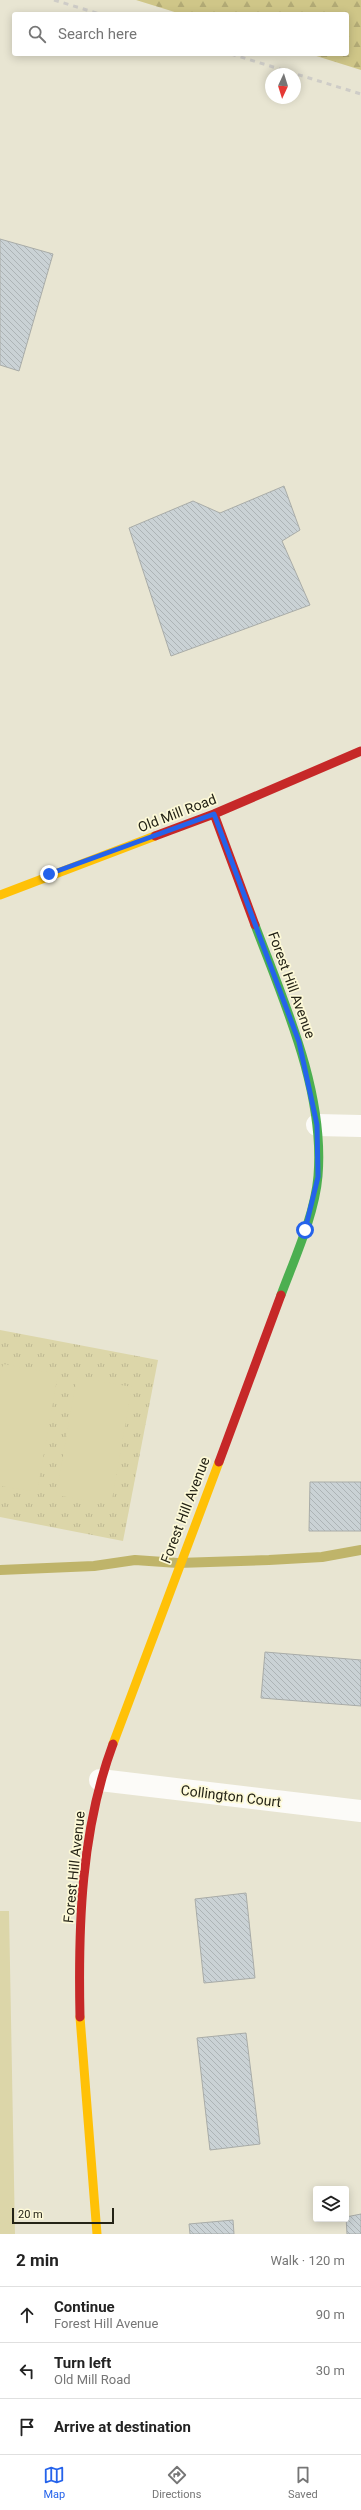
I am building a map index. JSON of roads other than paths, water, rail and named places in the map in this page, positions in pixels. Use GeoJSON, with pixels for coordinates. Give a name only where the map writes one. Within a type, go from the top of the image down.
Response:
{"type":"FeatureCollection","features":[{"type":"Feature","properties":{"kind":"street","name":"Old Mill Road"},"geometry":{"type":"LineString","coordinates":[[0,895],[214,814],[361,751]]}},
{"type":"Feature","properties":{"kind":"street","name":"Forest Hill Avenue"},"geometry":{"type":"LineString","coordinates":[[96,2234],[82,2034],[80,1972],[81,1905],[87,1853],[100,1780],[305,1230],[318,1177],[317,1125],[299,1042],[214,814]]}},
{"type":"Feature","properties":{"kind":"street"},"geometry":{"type":"LineString","coordinates":[[317,1125],[361,1126]]}},
{"type":"Feature","properties":{"kind":"street","name":"Collington Court"},"geometry":{"type":"LineString","coordinates":[[100,1780],[361,1811]]}},
{"type":"Feature","properties":{"kind":"waterway"},"geometry":{"type":"LineString","coordinates":[[0,1570],[94,1566],[135,1560],[178,1563],[269,1560],[322,1557],[361,1550]]}},
{"type":"Feature","properties":{"kind":"railway"},"geometry":{"type":"LineString","coordinates":[[54,0],[93,12]]}},
{"type":"Feature","properties":{"kind":"railway"},"geometry":{"type":"LineString","coordinates":[[238,56],[361,94]]}}]}
